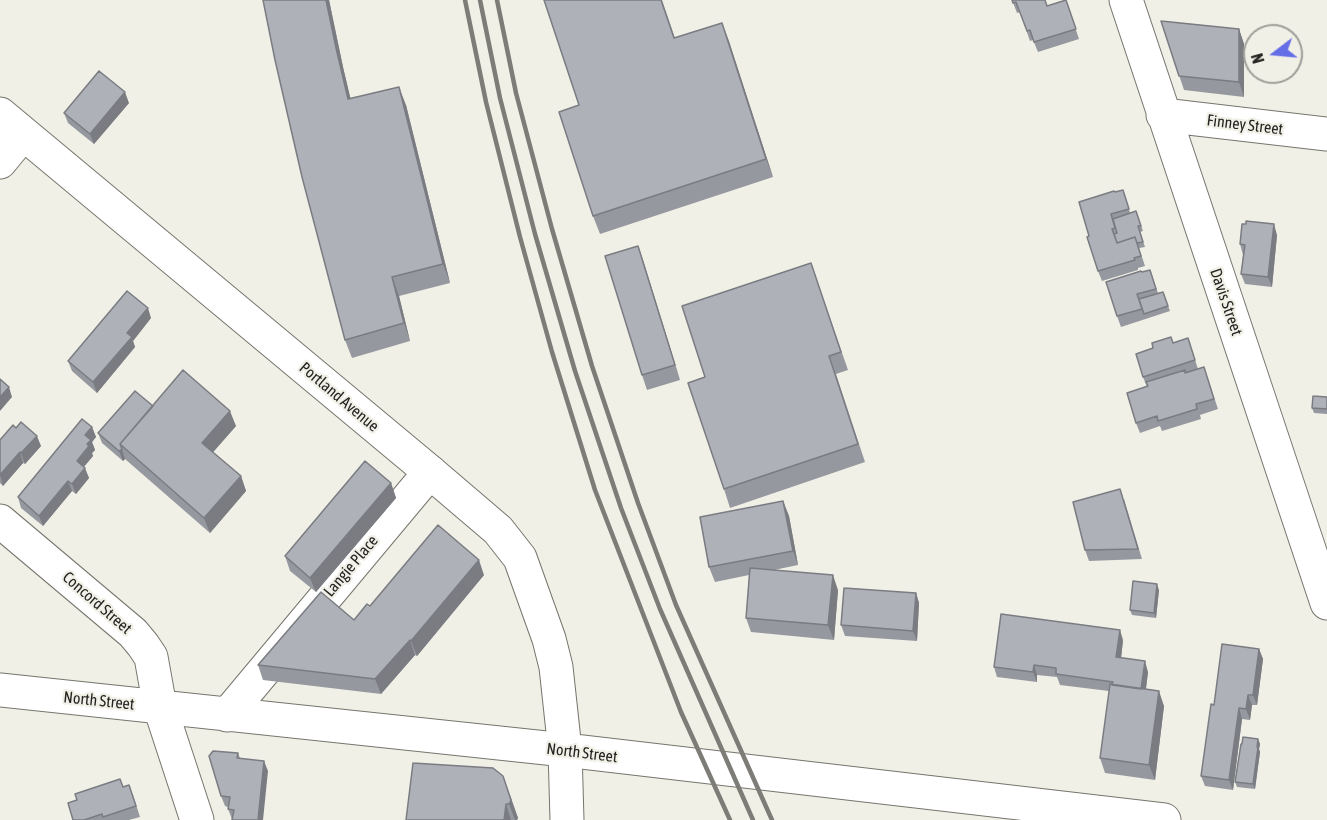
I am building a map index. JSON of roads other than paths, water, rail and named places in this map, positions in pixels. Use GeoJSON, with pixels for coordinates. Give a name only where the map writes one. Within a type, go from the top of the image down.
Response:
{"type":"FeatureCollection","features":[{"type":"Feature","properties":{"kind":"street","name":"Davis Street"},"geometry":{"type":"LineString","coordinates":[[1129,3],[1164,115],[1327,603]]}},
{"type":"Feature","properties":{"kind":"street","name":"Finney Street"},"geometry":{"type":"LineString","coordinates":[[1164,115],[1327,134]]}},
{"type":"Feature","properties":{"kind":"street"},"geometry":{"type":"LineString","coordinates":[[0,162],[12,124]]}},
{"type":"Feature","properties":{"kind":"street","name":"Portland Avenue"},"geometry":{"type":"LineString","coordinates":[[12,124],[498,530],[520,558],[549,639],[556,667],[565,750],[567,820]]}},
{"type":"Feature","properties":{"kind":"street","name":"Langie Place"},"geometry":{"type":"LineString","coordinates":[[227,715],[430,472]]}},
{"type":"Feature","properties":{"kind":"street","name":"Concord Street"},"geometry":{"type":"LineString","coordinates":[[0,521],[133,633],[151,657],[160,707],[197,820]]}},
{"type":"Feature","properties":{"kind":"street","name":"North Street"},"geometry":{"type":"LineString","coordinates":[[0,690],[565,750],[1119,817],[1164,820]]}},
{"type":"Feature","properties":{"kind":"railway"},"geometry":{"type":"LineString","coordinates":[[465,0],[486,102],[520,237],[552,352],[595,490],[681,712],[730,820]]}},
{"type":"Feature","properties":{"kind":"railway"},"geometry":{"type":"LineString","coordinates":[[480,0],[500,98],[535,234],[575,371],[621,508],[660,609],[753,820]]}},
{"type":"Feature","properties":{"kind":"railway"},"geometry":{"type":"LineString","coordinates":[[497,0],[516,93],[592,366],[638,503],[676,605],[772,820]]}}]}
